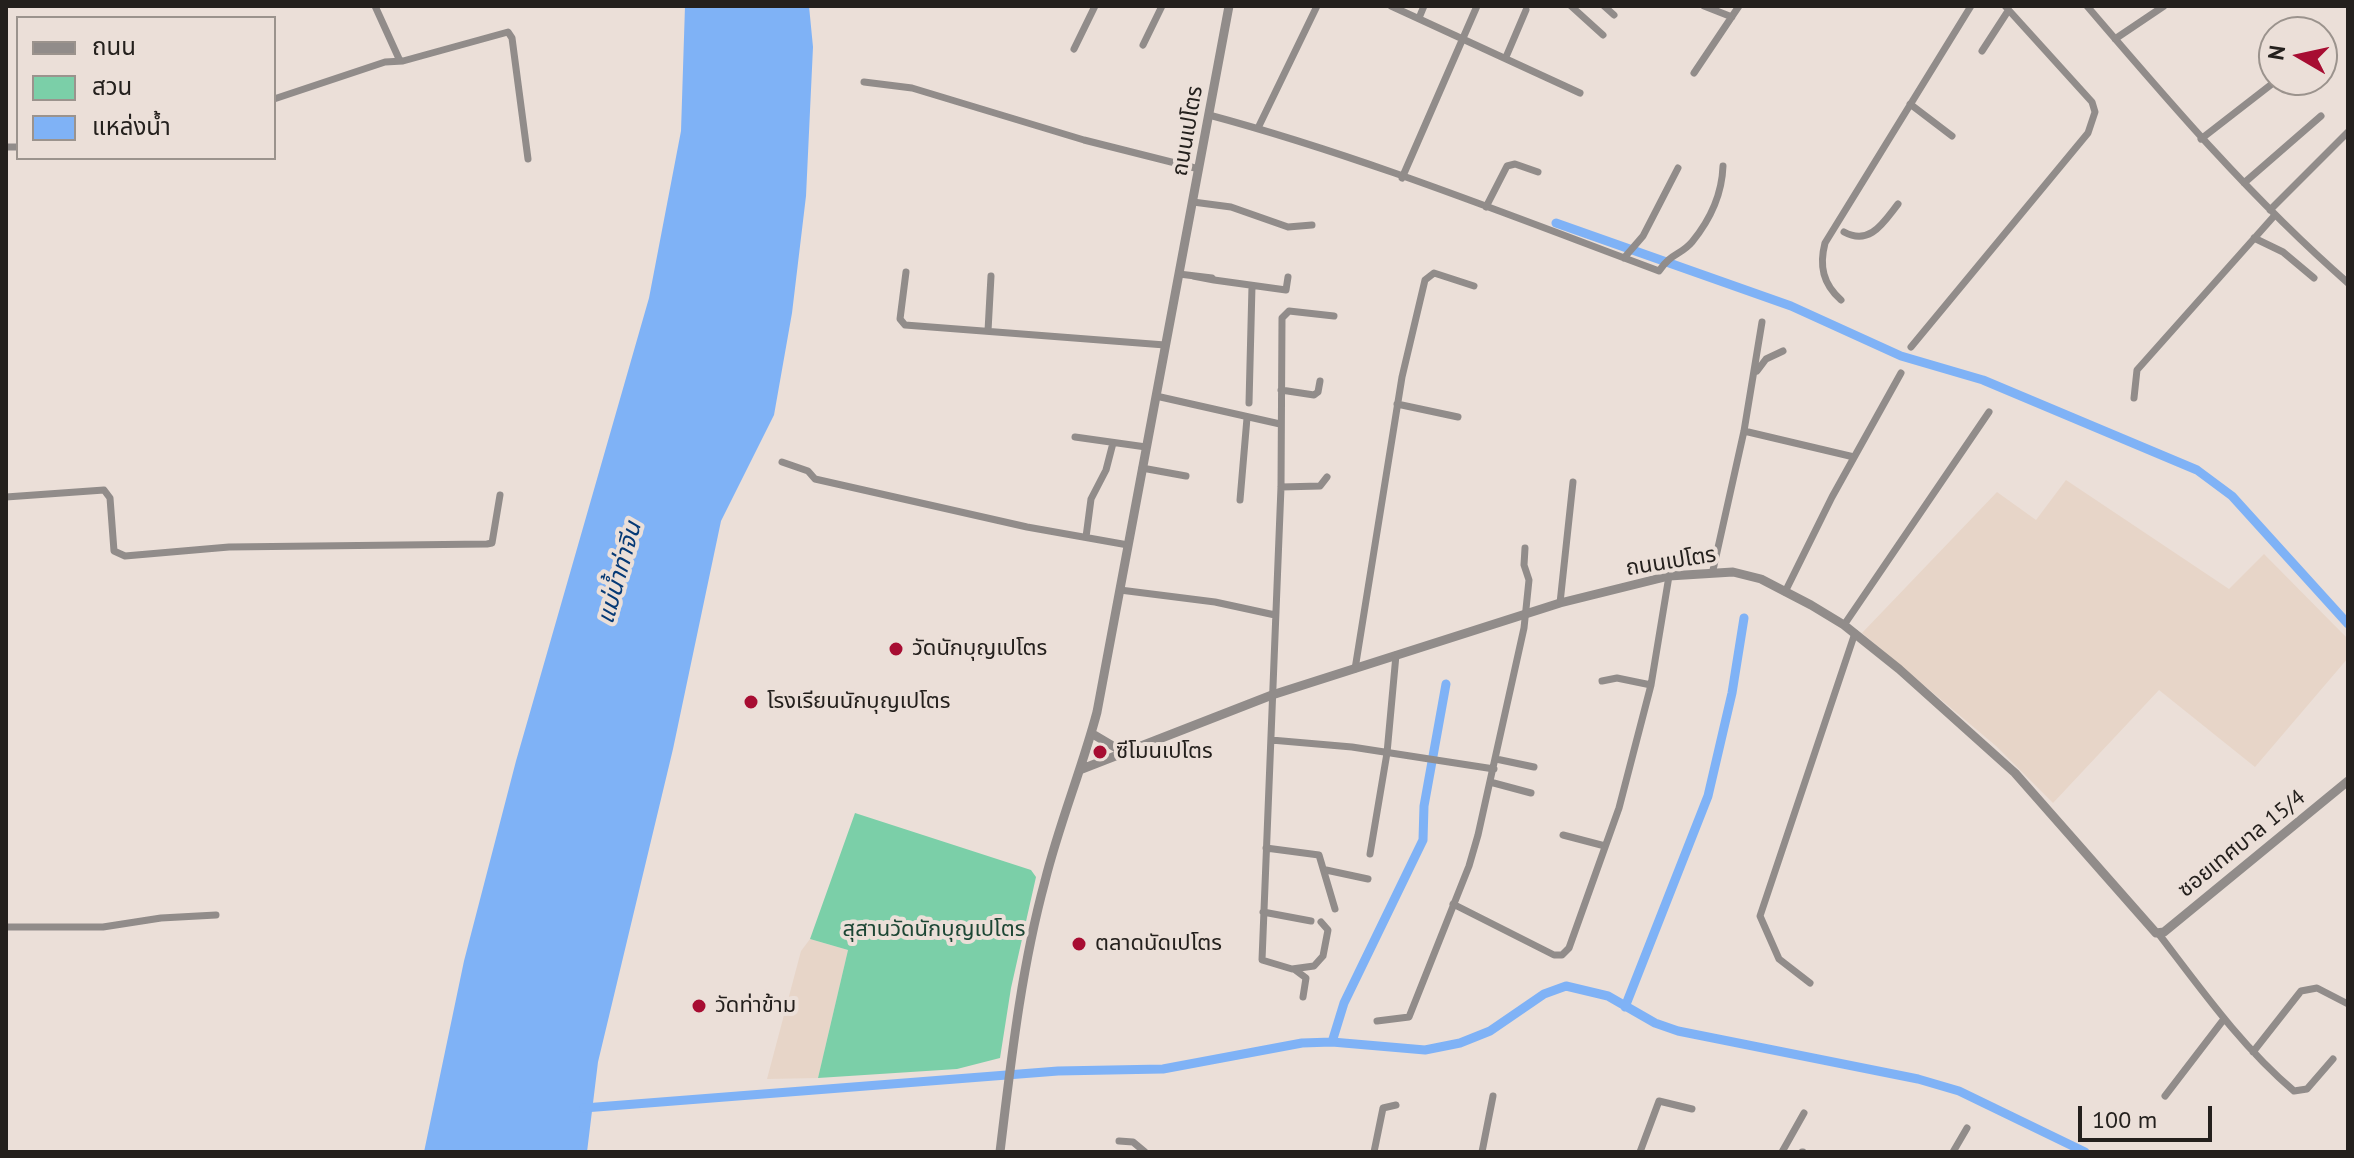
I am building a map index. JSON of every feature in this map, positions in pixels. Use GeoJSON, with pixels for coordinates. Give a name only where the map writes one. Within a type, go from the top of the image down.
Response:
{"type":"FeatureCollection","features":[{"type":"Feature","properties":{"kind":"street"},"geometry":{"type":"LineString","coordinates":[[375,6],[400,61]]}},
{"type":"Feature","properties":{"kind":"street"},"geometry":{"type":"LineString","coordinates":[[1074,49],[1095,6]]}},
{"type":"Feature","properties":{"kind":"street"},"geometry":{"type":"LineString","coordinates":[[1143,45],[1162,6]]}},
{"type":"Feature","properties":{"kind":"street","name":"ถนนเปโตร"},"geometry":{"type":"LineString","coordinates":[[1082,769],[1120,590],[1229,6]]}},
{"type":"Feature","properties":{"kind":"street"},"geometry":{"type":"LineString","coordinates":[[1258,128],[1317,6]]}},
{"type":"Feature","properties":{"kind":"street"},"geometry":{"type":"LineString","coordinates":[[1391,6],[1580,93]]}},
{"type":"Feature","properties":{"kind":"street"},"geometry":{"type":"LineString","coordinates":[[1419,18],[1424,6]]}},
{"type":"Feature","properties":{"kind":"street"},"geometry":{"type":"LineString","coordinates":[[1402,178],[1477,6]]}},
{"type":"Feature","properties":{"kind":"street"},"geometry":{"type":"LineString","coordinates":[[1571,6],[1603,35]]}},
{"type":"Feature","properties":{"kind":"street"},"geometry":{"type":"LineString","coordinates":[[1604,6],[1614,15]]}},
{"type":"Feature","properties":{"kind":"street"},"geometry":{"type":"LineString","coordinates":[[1704,6],[1732,17]]}},
{"type":"Feature","properties":{"kind":"street"},"geometry":{"type":"LineString","coordinates":[[1694,73],[1739,6]]}},
{"type":"Feature","properties":{"kind":"street"},"geometry":{"type":"LineString","coordinates":[[1841,300],[1829,290],[1822,266],[1825,243],[1839,228],[1971,6]]}},
{"type":"Feature","properties":{"kind":"street"},"geometry":{"type":"LineString","coordinates":[[2087,6],[2201,139],[2272,212],[2348,283]]}},
{"type":"Feature","properties":{"kind":"street"},"geometry":{"type":"LineString","coordinates":[[2115,39],[2164,6]]}},
{"type":"Feature","properties":{"kind":"street"},"geometry":{"type":"LineString","coordinates":[[1911,347],[2088,133],[2093,122],[2092,102],[2007,8],[1982,51]]}},
{"type":"Feature","properties":{"kind":"street"},"geometry":{"type":"LineString","coordinates":[[1506,57],[1526,10]]}},
{"type":"Feature","properties":{"kind":"street"},"geometry":{"type":"LineString","coordinates":[[276,98],[385,62],[400,61],[508,32],[512,38],[528,159]]}},
{"type":"Feature","properties":{"kind":"street"},"geometry":{"type":"LineString","coordinates":[[864,82],[912,88],[1084,140],[1199,169]]}},
{"type":"Feature","properties":{"kind":"street"},"geometry":{"type":"LineString","coordinates":[[2201,139],[2258,95]]}},
{"type":"Feature","properties":{"kind":"street"},"geometry":{"type":"LineString","coordinates":[[1910,104],[1952,136]]}},
{"type":"Feature","properties":{"kind":"street"},"geometry":{"type":"LineString","coordinates":[[1209,115],[1258,128],[1486,207],[1659,271],[1668,256],[1692,242],[1720,197],[1723,166]]}},
{"type":"Feature","properties":{"kind":"street"},"geometry":{"type":"LineString","coordinates":[[2244,183],[2321,116]]}},
{"type":"Feature","properties":{"kind":"street"},"geometry":{"type":"LineString","coordinates":[[2134,398],[2137,370],[2254,238],[2272,212],[2348,132]]}},
{"type":"Feature","properties":{"kind":"street"},"geometry":{"type":"LineString","coordinates":[[1486,207],[1507,166],[1515,164],[1538,172]]}},
{"type":"Feature","properties":{"kind":"street"},"geometry":{"type":"LineString","coordinates":[[1626,257],[1637,246],[1678,168]]}},
{"type":"Feature","properties":{"kind":"street"},"geometry":{"type":"LineString","coordinates":[[1193,202],[1231,207],[1288,227],[1312,225]]}},
{"type":"Feature","properties":{"kind":"street"},"geometry":{"type":"LineString","coordinates":[[1839,228],[1861,238],[1870,236],[1898,204]]}},
{"type":"Feature","properties":{"kind":"street"},"geometry":{"type":"LineString","coordinates":[[2254,238],[2283,252],[2314,278]]}},
{"type":"Feature","properties":{"kind":"street"},"geometry":{"type":"LineString","coordinates":[[906,272],[900,319],[905,325],[1165,345]]}},
{"type":"Feature","properties":{"kind":"street"},"geometry":{"type":"LineString","coordinates":[[1355,669],[1397,404],[1425,280],[1434,273],[1474,286]]}},
{"type":"Feature","properties":{"kind":"street"},"geometry":{"type":"LineString","coordinates":[[1179,274],[1286,290],[1288,277]]}},
{"type":"Feature","properties":{"kind":"street"},"geometry":{"type":"LineString","coordinates":[[988,331],[991,276]]}},
{"type":"Feature","properties":{"kind":"street"},"geometry":{"type":"LineString","coordinates":[[1249,403],[1252,286]]}},
{"type":"Feature","properties":{"kind":"street"},"geometry":{"type":"LineString","coordinates":[[1303,997],[1306,978],[1292,969],[1262,960],[1281,487],[1283,314],[1289,311],[1334,316]]}},
{"type":"Feature","properties":{"kind":"street"},"geometry":{"type":"LineString","coordinates":[[1713,570],[1756,373],[1762,322]]}},
{"type":"Feature","properties":{"kind":"street"},"geometry":{"type":"LineString","coordinates":[[1756,373],[1766,359],[1783,351]]}},
{"type":"Feature","properties":{"kind":"street"},"geometry":{"type":"LineString","coordinates":[[1785,592],[1901,373]]}},
{"type":"Feature","properties":{"kind":"street"},"geometry":{"type":"LineString","coordinates":[[1281,390],[1314,395],[1320,381]]}},
{"type":"Feature","properties":{"kind":"street"},"geometry":{"type":"LineString","coordinates":[[1156,396],[1280,424]]}},
{"type":"Feature","properties":{"kind":"street"},"geometry":{"type":"LineString","coordinates":[[1397,404],[1458,417]]}},
{"type":"Feature","properties":{"kind":"street"},"geometry":{"type":"LineString","coordinates":[[1844,625],[1989,412]]}},
{"type":"Feature","properties":{"kind":"street"},"geometry":{"type":"LineString","coordinates":[[1240,500],[1247,418]]}},
{"type":"Feature","properties":{"kind":"street"},"geometry":{"type":"LineString","coordinates":[[1744,431],[1854,457]]}},
{"type":"Feature","properties":{"kind":"street"},"geometry":{"type":"LineString","coordinates":[[1075,437],[1146,447]]}},
{"type":"Feature","properties":{"kind":"street"},"geometry":{"type":"LineString","coordinates":[[1086,537],[1091,499],[1106,470],[1113,443]]}},
{"type":"Feature","properties":{"kind":"street"},"geometry":{"type":"LineString","coordinates":[[782,462],[808,471],[815,479],[1128,545]]}},
{"type":"Feature","properties":{"kind":"street"},"geometry":{"type":"LineString","coordinates":[[1142,468],[1186,476]]}},
{"type":"Feature","properties":{"kind":"street"},"geometry":{"type":"LineString","coordinates":[[1281,487],[1320,486],[1327,477]]}},
{"type":"Feature","properties":{"kind":"street"},"geometry":{"type":"LineString","coordinates":[[1560,603],[1573,482]]}},
{"type":"Feature","properties":{"kind":"street"},"geometry":{"type":"LineString","coordinates":[[6,497],[104,490],[110,498],[114,551],[125,556],[229,547],[487,544],[492,543],[500,495]]}},
{"type":"Feature","properties":{"kind":"street"},"geometry":{"type":"LineString","coordinates":[[1377,1021],[1409,1017],[1469,866],[1494,769],[1526,615],[1529,580],[1524,565],[1525,548]]}},
{"type":"Feature","properties":{"kind":"street","name":"ถนนเปโตร"},"geometry":{"type":"LineString","coordinates":[[1082,769],[1272,695],[1560,603],[1669,576],[1713,570],[1748,574],[1855,633],[2015,773],[2158,933]]}},
{"type":"Feature","properties":{"kind":"street"},"geometry":{"type":"LineString","coordinates":[[1453,904],[1554,955],[1562,955],[1569,948],[1605,846],[1651,685],[1669,576]]}},
{"type":"Feature","properties":{"kind":"street"},"geometry":{"type":"LineString","coordinates":[[1120,590],[1215,602],[1275,615]]}},
{"type":"Feature","properties":{"kind":"street"},"geometry":{"type":"LineString","coordinates":[[1810,983],[1779,959],[1760,916],[1855,633]]}},
{"type":"Feature","properties":{"kind":"street"},"geometry":{"type":"LineString","coordinates":[[1370,854],[1387,753],[1396,655]]}},
{"type":"Feature","properties":{"kind":"street"},"geometry":{"type":"LineString","coordinates":[[1602,681],[1617,678],[1651,685]]}},
{"type":"Feature","properties":{"kind":"street"},"geometry":{"type":"LineString","coordinates":[[1091,733],[1123,752]]}},
{"type":"Feature","properties":{"kind":"street"},"geometry":{"type":"LineString","coordinates":[[1271,740],[1494,769]]}},
{"type":"Feature","properties":{"kind":"street"},"geometry":{"type":"LineString","coordinates":[[1496,759],[1534,767]]}},
{"type":"Feature","properties":{"kind":"street"},"geometry":{"type":"LineString","coordinates":[[1000,1152],[1024,973],[1045,879],[1082,769]]}},
{"type":"Feature","properties":{"kind":"street","name":"ซอยเทศบาล 15/4"},"geometry":{"type":"LineString","coordinates":[[2158,933],[2348,781]]}},
{"type":"Feature","properties":{"kind":"street"},"geometry":{"type":"LineString","coordinates":[[1490,782],[1531,793]]}},
{"type":"Feature","properties":{"kind":"street"},"geometry":{"type":"LineString","coordinates":[[1563,835],[1605,846]]}},
{"type":"Feature","properties":{"kind":"street"},"geometry":{"type":"LineString","coordinates":[[1266,848],[1311,852],[1322,859],[1335,909]]}},
{"type":"Feature","properties":{"kind":"street"},"geometry":{"type":"LineString","coordinates":[[1326,870],[1368,879]]}},
{"type":"Feature","properties":{"kind":"street"},"geometry":{"type":"LineString","coordinates":[[1263,912],[1311,921]]}},
{"type":"Feature","properties":{"kind":"street"},"geometry":{"type":"LineString","coordinates":[[6,927],[103,927],[161,918],[216,915]]}},
{"type":"Feature","properties":{"kind":"street"},"geometry":{"type":"LineString","coordinates":[[1292,969],[1309,968],[1323,956],[1328,930],[1321,922]]}},
{"type":"Feature","properties":{"kind":"street"},"geometry":{"type":"LineString","coordinates":[[2158,933],[2224,1019],[2294,1091],[2302,1092],[2333,1059]]}},
{"type":"Feature","properties":{"kind":"street"},"geometry":{"type":"LineString","coordinates":[[2253,1052],[2301,991],[2317,988],[2348,1004]]}},
{"type":"Feature","properties":{"kind":"street"},"geometry":{"type":"LineString","coordinates":[[2165,1096],[2224,1019]]}},
{"type":"Feature","properties":{"kind":"street"},"geometry":{"type":"LineString","coordinates":[[1482,1152],[1493,1096]]}},
{"type":"Feature","properties":{"kind":"street"},"geometry":{"type":"LineString","coordinates":[[1640,1152],[1659,1101],[1692,1109]]}},
{"type":"Feature","properties":{"kind":"street"},"geometry":{"type":"LineString","coordinates":[[1374,1152],[1384,1106],[1396,1105]]}},
{"type":"Feature","properties":{"kind":"street"},"geometry":{"type":"LineString","coordinates":[[1782,1152],[1804,1113]]}},
{"type":"Feature","properties":{"kind":"street"},"geometry":{"type":"LineString","coordinates":[[1953,1152],[1967,1128]]}},
{"type":"Feature","properties":{"kind":"street"},"geometry":{"type":"LineString","coordinates":[[1119,1141],[1133,1142],[1145,1152]]}},
{"type":"Feature","properties":{"kind":"shaded area"},"geometry":{"type":"Polygon","coordinates":[[[2066,480],[2229,589],[2264,554],[2348,639],[2348,658],[2255,767],[2159,690],[2053,803],[1996,746],[1862,633],[1997,492],[2036,520],[2066,480]]]}},
{"type":"Feature","properties":{"kind":"shaded area"},"geometry":{"type":"Polygon","coordinates":[[[810,939],[848,950],[818,1078],[767,1079],[801,951],[810,939]]]}},
{"type":"Feature","properties":{"kind":"green space","name":"สุสานวัดนักบุญเปโตร"},"geometry":{"type":"Polygon","coordinates":[[[855,813],[1031,870],[1036,877],[1011,988],[1000,1058],[957,1069],[818,1078],[848,950],[810,939],[855,813]]]}},
{"type":"Feature","properties":{"kind":"water","name":"แม่น้ำท่าจีน"},"geometry":{"type":"Polygon","coordinates":[[[685,6],[809,6],[813,47],[806,196],[792,313],[774,415],[721,521],[673,749],[598,1062],[587,1152],[424,1152],[464,961],[516,761],[649,298],[681,131],[685,6]]]}},
{"type":"Feature","properties":{"kind":"waterway"},"geometry":{"type":"LineString","coordinates":[[1556,223],[1791,306],[1901,356],[1983,380],[2197,470],[2232,496],[2348,624]]}},
{"type":"Feature","properties":{"kind":"waterway"},"geometry":{"type":"LineString","coordinates":[[1625,1007],[1708,796],[1732,693],[1744,618]]}},
{"type":"Feature","properties":{"kind":"waterway"},"geometry":{"type":"LineString","coordinates":[[1332,1042],[1344,1003],[1423,840],[1424,806],[1446,684]]}},
{"type":"Feature","properties":{"kind":"waterway"},"geometry":{"type":"LineString","coordinates":[[584,1108],[1058,1071],[1163,1069],[1302,1043],[1332,1042],[1425,1050],[1460,1043],[1490,1031],[1544,994],[1566,986],[1608,996],[1655,1023],[1678,1031],[1918,1079],[1959,1091],[2085,1152]]}},
{"type":"Feature","properties":{"kind":"place","name":"วัดนักบุญเปโตร"},"geometry":{"type":"Point","coordinates":[896,649]}},
{"type":"Feature","properties":{"kind":"place","name":"โรงเรียนนักบุญเปโตร"},"geometry":{"type":"Point","coordinates":[751,702]}},
{"type":"Feature","properties":{"kind":"place","name":"ซีโมนเปโตร"},"geometry":{"type":"Point","coordinates":[1100,752]}},
{"type":"Feature","properties":{"kind":"place","name":"ตลาดนัดเปโตร"},"geometry":{"type":"Point","coordinates":[1079,944]}},
{"type":"Feature","properties":{"kind":"place","name":"วัดท่าข้าม"},"geometry":{"type":"Point","coordinates":[699,1006]}}]}
